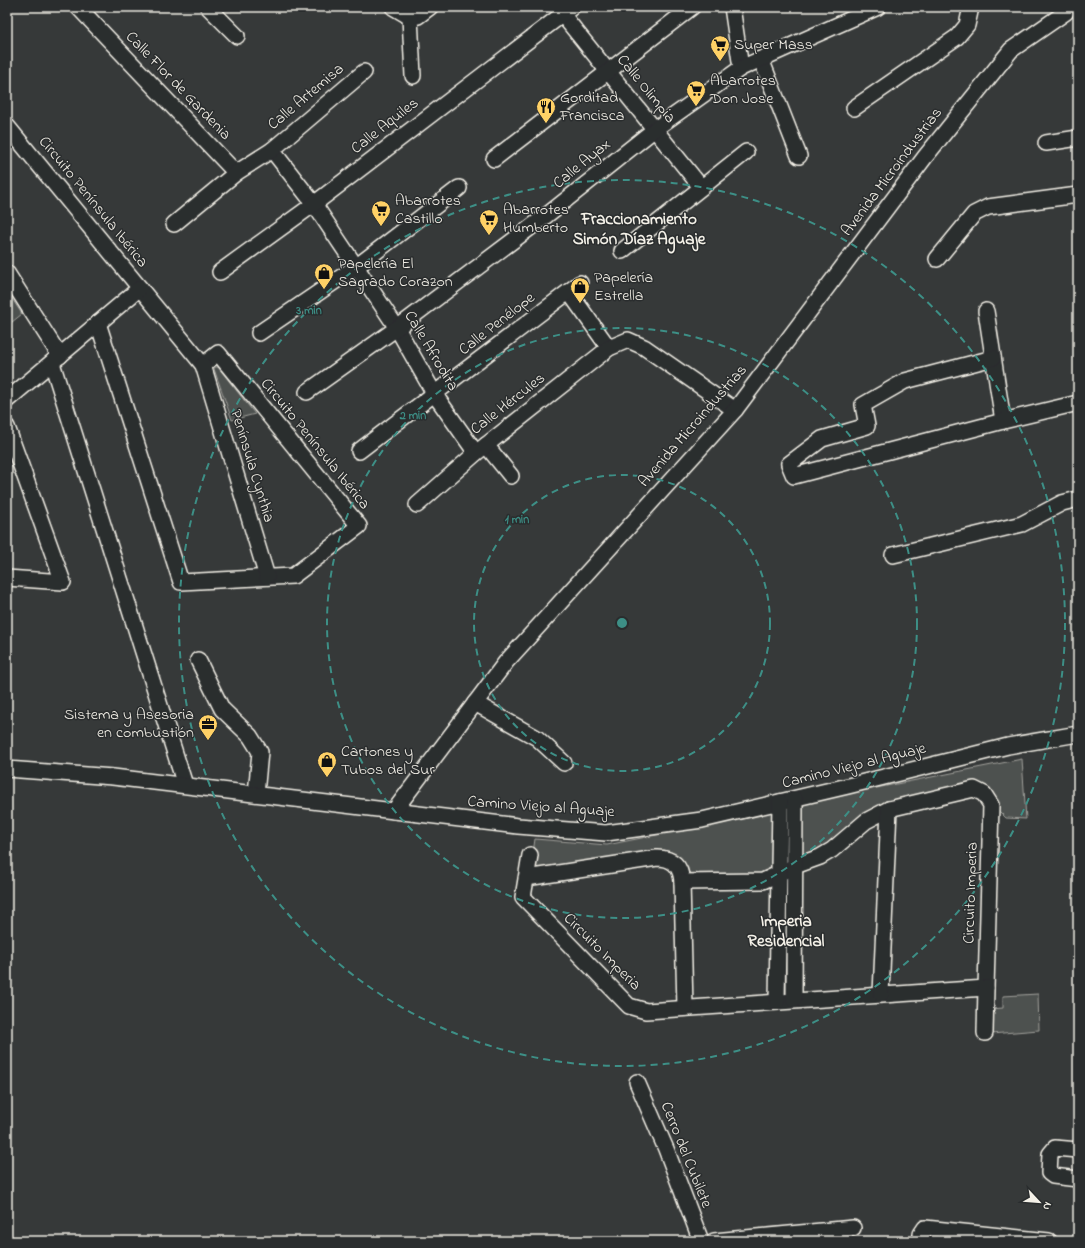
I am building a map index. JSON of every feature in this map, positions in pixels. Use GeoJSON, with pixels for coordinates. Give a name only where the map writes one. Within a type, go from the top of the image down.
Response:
{"type":"FeatureCollection","features":[{"type":"Feature","properties":{"kind":"street","name":"Calle Flor de Gardenia"},"geometry":{"type":"LineString","coordinates":[[78,7],[236,173]]}},
{"type":"Feature","properties":{"kind":"street"},"geometry":{"type":"LineString","coordinates":[[208,7],[237,36]]}},
{"type":"Feature","properties":{"kind":"street"},"geometry":{"type":"LineString","coordinates":[[393,7],[410,17],[418,16],[427,8]]}},
{"type":"Feature","properties":{"kind":"street"},"geometry":{"type":"LineString","coordinates":[[494,159],[692,7]]}},
{"type":"Feature","properties":{"kind":"street"},"geometry":{"type":"LineString","coordinates":[[732,7],[741,68]]}},
{"type":"Feature","properties":{"kind":"street","name":"Calle Ayax"},"geometry":{"type":"LineString","coordinates":[[307,392],[397,328],[547,215],[655,129],[741,68],[878,7]]}},
{"type":"Feature","properties":{"kind":"street"},"geometry":{"type":"LineString","coordinates":[[854,108],[957,38],[967,25],[971,7]]}},
{"type":"Feature","properties":{"kind":"street","name":"Calle Olimpia"},"geometry":{"type":"LineString","coordinates":[[567,11],[608,72],[701,187]]}},
{"type":"Feature","properties":{"kind":"street","name":"Calle Aquiles"},"geometry":{"type":"LineString","coordinates":[[220,272],[314,204],[567,11]]}},
{"type":"Feature","properties":{"kind":"street","name":"Avenida Microindustrias"},"geometry":{"type":"LineString","coordinates":[[394,811],[506,662],[735,410],[925,157],[1011,50],[1066,12]]}},
{"type":"Feature","properties":{"kind":"street"},"geometry":{"type":"LineString","coordinates":[[410,17],[413,76]]}},
{"type":"Feature","properties":{"kind":"street"},"geometry":{"type":"LineString","coordinates":[[761,59],[799,156]]}},
{"type":"Feature","properties":{"kind":"street","name":"Calle Artemisa"},"geometry":{"type":"LineString","coordinates":[[174,224],[236,173],[272,150],[364,72]]}},
{"type":"Feature","properties":{"kind":"street","name":"Circuito Península Ibérica"},"geometry":{"type":"LineString","coordinates":[[7,126],[203,366],[218,353],[359,526],[294,576],[181,582],[98,324]]}},
{"type":"Feature","properties":{"kind":"street"},"geometry":{"type":"LineString","coordinates":[[1046,143],[1078,138]]}},
{"type":"Feature","properties":{"kind":"street","name":"Calle Afrodita"},"geometry":{"type":"LineString","coordinates":[[272,150],[314,204],[397,328],[435,395],[481,449],[511,476]]}},
{"type":"Feature","properties":{"kind":"street"},"geometry":{"type":"LineString","coordinates":[[622,251],[746,152]]}},
{"type":"Feature","properties":{"kind":"street"},"geometry":{"type":"LineString","coordinates":[[260,333],[356,267],[459,188]]}},
{"type":"Feature","properties":{"kind":"street"},"geometry":{"type":"LineString","coordinates":[[937,259],[974,214],[988,207],[1078,195]]}},
{"type":"Feature","properties":{"kind":"street"},"geometry":{"type":"LineString","coordinates":[[7,274],[56,359],[185,784]]}},
{"type":"Feature","properties":{"kind":"street"},"geometry":{"type":"LineString","coordinates":[[7,400],[140,288]]}},
{"type":"Feature","properties":{"kind":"street","name":"Calle Penélope"},"geometry":{"type":"LineString","coordinates":[[359,451],[435,395],[574,288],[609,348]]}},
{"type":"Feature","properties":{"kind":"street"},"geometry":{"type":"LineString","coordinates":[[986,312],[1004,421]]}},
{"type":"Feature","properties":{"kind":"street","name":"Calle Hércules"},"geometry":{"type":"LineString","coordinates":[[417,506],[481,449],[609,348],[628,340],[644,347],[735,410]]}},
{"type":"Feature","properties":{"kind":"street"},"geometry":{"type":"LineString","coordinates":[[993,358],[905,381],[863,405],[867,426],[822,439],[789,464],[794,476],[1078,403]]}},
{"type":"Feature","properties":{"kind":"street","name":"Península Cynthia"},"geometry":{"type":"LineString","coordinates":[[203,366],[267,577]]}},
{"type":"Feature","properties":{"kind":"street"},"geometry":{"type":"LineString","coordinates":[[7,426],[63,582],[7,578]]}},
{"type":"Feature","properties":{"kind":"street"},"geometry":{"type":"LineString","coordinates":[[893,555],[1022,524],[1062,503],[1078,498]]}},
{"type":"Feature","properties":{"kind":"street"},"geometry":{"type":"LineString","coordinates":[[198,660],[222,709],[250,736],[260,752],[256,794]]}},
{"type":"Feature","properties":{"kind":"street"},"geometry":{"type":"LineString","coordinates":[[475,703],[537,738],[564,762]]}},
{"type":"Feature","properties":{"kind":"street","name":"Camino Viejo al Aguaje"},"geometry":{"type":"LineString","coordinates":[[7,770],[113,777],[185,784],[518,826],[606,833],[702,820],[1008,746],[1078,734]]}},
{"type":"Feature","properties":{"kind":"street","name":"Circuito Imperia"},"geometry":{"type":"LineString","coordinates":[[530,855],[523,897],[629,1006],[646,1011],[986,988],[991,805],[984,794],[974,790],[889,809],[866,821],[832,850],[820,857],[795,866],[764,881],[682,882]]}},
{"type":"Feature","properties":{"kind":"street"},"geometry":{"type":"LineString","coordinates":[[788,800],[795,818],[794,1000]]}},
{"type":"Feature","properties":{"kind":"street"},"geometry":{"type":"LineString","coordinates":[[777,1002],[780,819],[788,800]]}},
{"type":"Feature","properties":{"kind":"street"},"geometry":{"type":"LineString","coordinates":[[881,994],[889,809]]}},
{"type":"Feature","properties":{"kind":"street"},"geometry":{"type":"LineString","coordinates":[[526,878],[657,858],[667,858],[676,865],[682,875],[685,1008]]}},
{"type":"Feature","properties":{"kind":"street"},"geometry":{"type":"LineString","coordinates":[[985,1034],[986,988]]}},
{"type":"Feature","properties":{"kind":"street","name":"Cerro del Cubilete"},"geometry":{"type":"LineString","coordinates":[[637,1082],[666,1149],[701,1241]]}},
{"type":"Feature","properties":{"kind":"street"},"geometry":{"type":"LineString","coordinates":[[1078,1150],[1055,1148],[1050,1154],[1049,1173],[1053,1176],[1078,1179]]}},
{"type":"Feature","properties":{"kind":"street"},"geometry":{"type":"LineString","coordinates":[[714,1241],[779,1238],[853,1228]]}},
{"type":"Feature","properties":{"kind":"street"},"geometry":{"type":"LineString","coordinates":[[920,1241],[921,1234],[925,1228],[1043,1241]]}},
{"type":"Feature","properties":{"kind":"shaded area"},"geometry":{"type":"Polygon","coordinates":[[[7,291],[22,314],[7,326],[7,291]]]}},
{"type":"Feature","properties":{"kind":"shaded area"},"geometry":{"type":"Polygon","coordinates":[[[214,367],[218,367],[255,414],[232,420],[214,367]]]}},
{"type":"Feature","properties":{"kind":"shaded area"},"geometry":{"type":"Polygon","coordinates":[[[1022,759],[1026,819],[1006,818],[975,787],[853,828],[799,862],[801,803],[1022,759]]]}},
{"type":"Feature","properties":{"kind":"shaded area"},"geometry":{"type":"Polygon","coordinates":[[[775,811],[773,872],[763,877],[686,877],[668,856],[530,874],[535,839],[607,845],[775,811]]]}},
{"type":"Feature","properties":{"kind":"shaded area"},"geometry":{"type":"Polygon","coordinates":[[[787,877],[787,995],[784,996],[783,881],[787,877]]]}},
{"type":"Feature","properties":{"kind":"shaded area"},"geometry":{"type":"Polygon","coordinates":[[[1038,994],[1039,1030],[991,1034],[991,1009],[1003,1008],[1003,996],[1038,994]]]}},
{"type":"Feature","properties":{"kind":"place","name":"Super Mass"},"geometry":{"type":"Point","coordinates":[720,62]}},
{"type":"Feature","properties":{"kind":"place","name":"Abarrotes Don Jose"},"geometry":{"type":"Point","coordinates":[696,107]}},
{"type":"Feature","properties":{"kind":"place","name":"Gorditad Francisca"},"geometry":{"type":"Point","coordinates":[546,124]}},
{"type":"Feature","properties":{"kind":"place","name":"Abarrotes Castillo"},"geometry":{"type":"Point","coordinates":[381,227]}},
{"type":"Feature","properties":{"kind":"place","name":"Abarrotes Humberto"},"geometry":{"type":"Point","coordinates":[489,236]}},
{"type":"Feature","properties":{"kind":"place","name":"Papelería El Sagrado Corazon"},"geometry":{"type":"Point","coordinates":[324,290]}},
{"type":"Feature","properties":{"kind":"place","name":"Papelería Estrella"},"geometry":{"type":"Point","coordinates":[580,304]}},
{"type":"Feature","properties":{"kind":"place","name":"Sistema y Asesoria en combustión"},"geometry":{"type":"Point","coordinates":[208,741]}},
{"type":"Feature","properties":{"kind":"place","name":"Cartones y Tubos del Sur"},"geometry":{"type":"Point","coordinates":[327,778]}},
{"type":"Feature","properties":{"kind":"district","name":"Fraccionamiento Simón Díaz Aguaje"},"geometry":{"type":"Point","coordinates":[639,229]}},
{"type":"Feature","properties":{"kind":"district","name":"Imperia Residencial"},"geometry":{"type":"Point","coordinates":[786,931]}}]}
